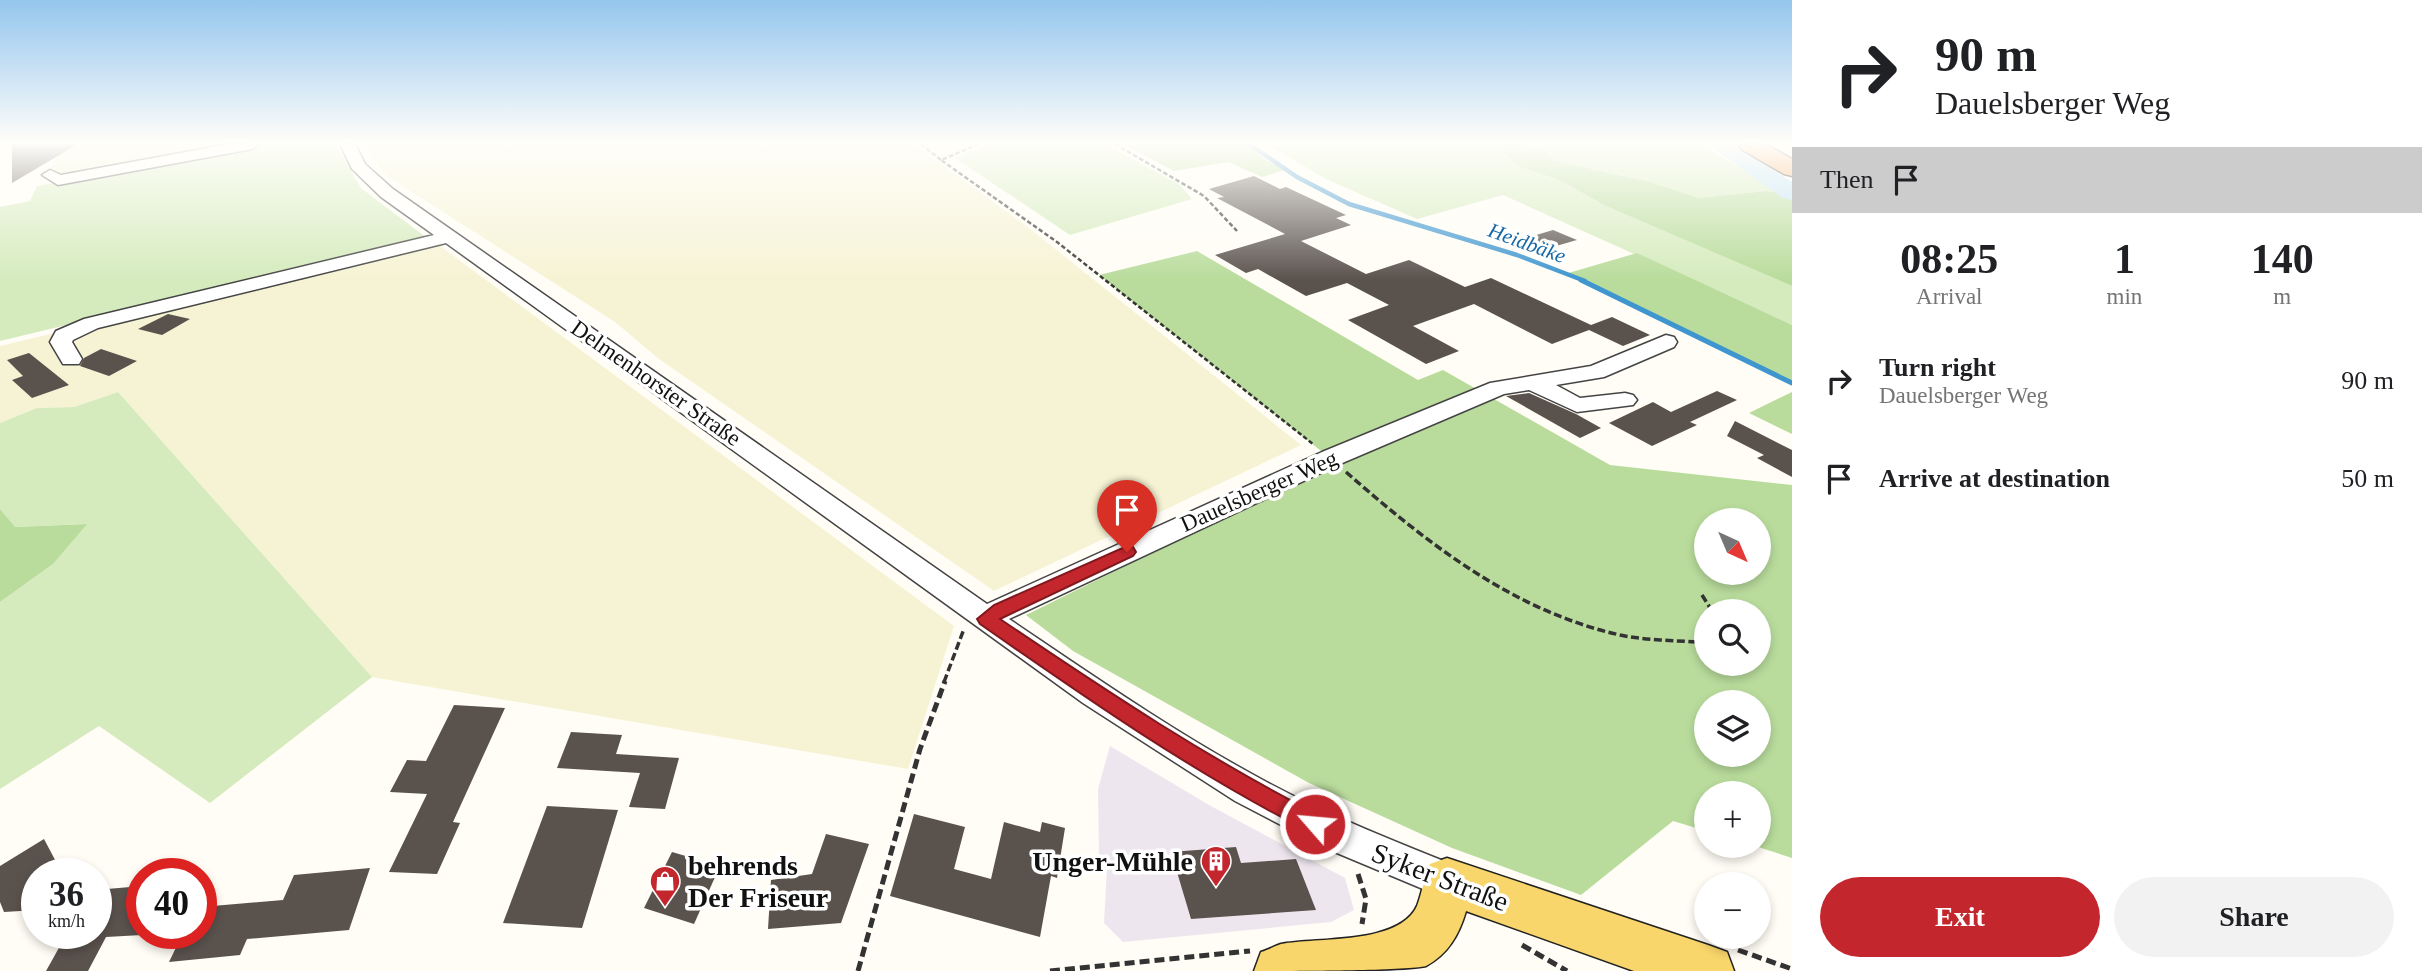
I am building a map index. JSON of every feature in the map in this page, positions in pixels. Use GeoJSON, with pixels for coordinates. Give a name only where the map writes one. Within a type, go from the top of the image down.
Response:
{"type":"FeatureCollection","features":[{"type":"Feature","properties":{"kind":"main road"},"geometry":{"type":"LineString","coordinates":[[1268,960],[1360,961],[1399,952],[1428,933],[1437,920],[1447,881]]}},
{"type":"Feature","properties":{"kind":"main road","name":"Syker Straße"},"geometry":{"type":"LineString","coordinates":[[1447,881],[1699,970]]}},
{"type":"Feature","properties":{"kind":"street","name":"Delmenhorster Straße"},"geometry":{"type":"LineString","coordinates":[[383,189],[981,616]]}},
{"type":"Feature","properties":{"kind":"street","name":"Dauelsberger Weg"},"geometry":{"type":"LineString","coordinates":[[981,616],[1000,610],[1331,458],[1498,388],[1596,372],[1665,342]]}},
{"type":"Feature","properties":{"kind":"street"},"geometry":{"type":"LineString","coordinates":[[1531,382],[1577,405],[1625,400]]}},
{"type":"Feature","properties":{"kind":"street","name":"Syker Straße"},"geometry":{"type":"LineString","coordinates":[[981,616],[1095,694],[1248,790],[1338,836],[1447,881]]}},
{"type":"Feature","properties":{"kind":"lane"},"geometry":{"type":"LineString","coordinates":[[71,359],[61,342],[64,336],[91,323],[449,237]]}},
{"type":"Feature","properties":{"kind":"path"},"geometry":{"type":"LineString","coordinates":[[983,189],[1058,242],[1331,458],[1408,527],[1502,591],[1561,617],[1622,635],[1694,642]]}},
{"type":"Feature","properties":{"kind":"path"},"geometry":{"type":"LineString","coordinates":[[1193,189],[1204,196],[1237,231]]}},
{"type":"Feature","properties":{"kind":"path"},"geometry":{"type":"LineString","coordinates":[[1702,595],[1704,599]]}},
{"type":"Feature","properties":{"kind":"path"},"geometry":{"type":"LineString","coordinates":[[858,971],[920,749],[966,624],[981,616]]}},
{"type":"Feature","properties":{"kind":"path"},"geometry":{"type":"LineString","coordinates":[[1353,929],[1362,924],[1368,910],[1366,893],[1358,874]]}},
{"type":"Feature","properties":{"kind":"path"},"geometry":{"type":"LineString","coordinates":[[1050,971],[1268,960]]}},
{"type":"Feature","properties":{"kind":"shaded area"},"geometry":{"type":"Polygon","coordinates":[[[408,189],[976,189],[1029,228],[1301,445],[994,591],[659,359],[615,322],[408,189]]]}},
{"type":"Feature","properties":{"kind":"shaded area"},"geometry":{"type":"Polygon","coordinates":[[[436,243],[954,626],[908,769],[372,677],[118,392],[74,407],[37,408],[0,423],[0,346],[436,243]]]}},
{"type":"Feature","properties":{"kind":"shaded area"},"geometry":{"type":"Polygon","coordinates":[[[1110,746],[1209,805],[1345,878],[1354,910],[1331,922],[1123,942],[1104,923],[1107,868],[1099,859],[1098,789],[1110,746]]]}},
{"type":"Feature","properties":{"kind":"green space"},"geometry":{"type":"Polygon","coordinates":[[[35,189],[363,189],[427,238],[0,341],[0,207],[30,201],[35,189]]]}},
{"type":"Feature","properties":{"kind":"green space"},"geometry":{"type":"Polygon","coordinates":[[[1002,189],[1184,189],[1192,199],[1070,235],[1002,189]]]}},
{"type":"Feature","properties":{"kind":"green space"},"geometry":{"type":"Polygon","coordinates":[[[1349,189],[1576,189],[1606,206],[1792,286],[1792,325],[1503,195],[1417,219],[1349,189]]]}},
{"type":"Feature","properties":{"kind":"green space"},"geometry":{"type":"Polygon","coordinates":[[[1576,189],[1672,189],[1699,198],[1766,191],[1792,194],[1792,286],[1606,206],[1576,189]]]}},
{"type":"Feature","properties":{"kind":"green space"},"geometry":{"type":"Polygon","coordinates":[[[1672,189],[1777,189],[1783,193],[1766,191],[1699,198],[1672,189]]]}},
{"type":"Feature","properties":{"kind":"green space"},"geometry":{"type":"Polygon","coordinates":[[[1197,251],[1418,380],[1443,370],[1610,465],[1792,485],[1792,858],[1771,851],[1771,781],[1694,781],[1694,827],[1673,821],[1581,895],[1452,848],[1309,783],[1073,651],[1026,615],[1332,464],[1330,458],[1099,275],[1197,251]]]}},
{"type":"Feature","properties":{"kind":"green space"},"geometry":{"type":"Polygon","coordinates":[[[1637,253],[1792,325],[1792,383],[1565,274],[1637,253]]]}},
{"type":"Feature","properties":{"kind":"green space"},"geometry":{"type":"Polygon","coordinates":[[[118,392],[372,677],[210,803],[99,726],[0,789],[0,602],[53,564],[86,524],[14,527],[0,509],[0,423],[37,408],[74,407],[118,392]]]}},
{"type":"Feature","properties":{"kind":"green space"},"geometry":{"type":"Polygon","coordinates":[[[1792,392],[1792,434],[1749,413],[1792,392]]]}},
{"type":"Feature","properties":{"kind":"green space"},"geometry":{"type":"Polygon","coordinates":[[[0,509],[15,527],[87,524],[53,564],[0,602],[0,509]]]}},
{"type":"Feature","properties":{"kind":"building"},"geometry":{"type":"Polygon","coordinates":[[[1210,189],[1291,189],[1346,215],[1336,218],[1351,225],[1301,241],[1366,274],[1409,260],[1465,287],[1491,278],[1591,325],[1612,317],[1650,335],[1623,346],[1589,330],[1552,344],[1474,304],[1413,326],[1459,351],[1426,364],[1348,320],[1389,305],[1347,283],[1306,296],[1258,269],[1246,273],[1215,255],[1285,234],[1217,198],[1224,197],[1210,189]]]}},
{"type":"Feature","properties":{"kind":"building"},"geometry":{"type":"Polygon","coordinates":[[[1553,230],[1577,240],[1549,248],[1526,238],[1553,230]]]}},
{"type":"Feature","properties":{"kind":"building"},"geometry":{"type":"Polygon","coordinates":[[[168,314],[190,319],[162,335],[138,329],[168,314]]]}},
{"type":"Feature","properties":{"kind":"building"},"geometry":{"type":"Polygon","coordinates":[[[101,349],[137,361],[109,376],[80,366],[84,358],[101,349]]]}},
{"type":"Feature","properties":{"kind":"building"},"geometry":{"type":"Polygon","coordinates":[[[29,353],[69,385],[32,398],[12,380],[23,376],[7,360],[29,353]]]}},
{"type":"Feature","properties":{"kind":"building"},"geometry":{"type":"Polygon","coordinates":[[[1717,391],[1737,400],[1690,422],[1697,425],[1652,446],[1609,423],[1653,402],[1671,412],[1717,391]]]}},
{"type":"Feature","properties":{"kind":"building"},"geometry":{"type":"Polygon","coordinates":[[[1529,393],[1601,428],[1580,438],[1506,396],[1529,393]]]}},
{"type":"Feature","properties":{"kind":"building"},"geometry":{"type":"Polygon","coordinates":[[[1735,421],[1792,450],[1792,477],[1757,458],[1764,455],[1727,436],[1735,421]]]}},
{"type":"Feature","properties":{"kind":"building"},"geometry":{"type":"Polygon","coordinates":[[[454,705],[505,708],[453,822],[460,823],[437,874],[389,872],[427,794],[390,792],[407,760],[426,761],[454,705]]]}},
{"type":"Feature","properties":{"kind":"building"},"geometry":{"type":"Polygon","coordinates":[[[571,732],[622,735],[616,754],[679,758],[665,809],[629,807],[640,773],[557,768],[571,732]]]}},
{"type":"Feature","properties":{"kind":"building"},"geometry":{"type":"Polygon","coordinates":[[[547,806],[618,810],[582,928],[503,923],[547,806]]]}},
{"type":"Feature","properties":{"kind":"building"},"geometry":{"type":"Polygon","coordinates":[[[914,814],[965,827],[954,869],[991,879],[1004,822],[1040,832],[1042,822],[1065,828],[1057,878],[1051,876],[1040,937],[890,896],[914,814]]]}},
{"type":"Feature","properties":{"kind":"building"},"geometry":{"type":"Polygon","coordinates":[[[826,834],[869,844],[841,923],[768,929],[771,880],[812,874],[826,834]]]}},
{"type":"Feature","properties":{"kind":"building"},"geometry":{"type":"Polygon","coordinates":[[[44,839],[54,858],[21,858],[21,911],[4,912],[0,902],[0,866],[44,839]]]}},
{"type":"Feature","properties":{"kind":"building","name":"Unger-Mühle"},"geometry":{"type":"Polygon","coordinates":[[[1236,847],[1241,863],[1296,859],[1316,910],[1191,919],[1171,852],[1236,847]]]}},
{"type":"Feature","properties":{"kind":"building"},"geometry":{"type":"Polygon","coordinates":[[[672,852],[720,866],[694,924],[644,908],[672,852]]]}},
{"type":"Feature","properties":{"kind":"building"},"geometry":{"type":"Polygon","coordinates":[[[370,868],[349,930],[247,939],[240,955],[169,962],[175,949],[217,949],[217,906],[283,900],[294,875],[370,868]]]}},
{"type":"Feature","properties":{"kind":"building"},"geometry":{"type":"Polygon","coordinates":[[[126,887],[126,936],[112,937],[112,889],[126,887]]]}},
{"type":"Feature","properties":{"kind":"building"},"geometry":{"type":"Polygon","coordinates":[[[58,949],[100,949],[88,971],[46,971],[58,949]]]}},
{"type":"Feature","properties":{"kind":"waterway","name":"Heidbäke"},"geometry":{"type":"LineString","coordinates":[[1321,189],[1349,204],[1517,255],[1585,281]]}},
{"type":"Feature","properties":{"kind":"waterway"},"geometry":{"type":"LineString","coordinates":[[1786,189],[1792,193]]}},
{"type":"Feature","properties":{"kind":"waterway","name":"Heidbäke"},"geometry":{"type":"LineString","coordinates":[[1581,280],[1792,383]]}},
{"type":"Feature","properties":{"kind":"place","name":"Unger-Mühle"},"geometry":{"type":"Point","coordinates":[1216,888]}},
{"type":"Feature","properties":{"kind":"place","name":"behrends Der Friseur"},"geometry":{"type":"Point","coordinates":[665,908]}},
{"type":"Feature","properties":{"kind":"route"},"geometry":{"type":"LineString","coordinates":[[1127,552],[1000,610],[986,619],[1095,694],[1248,790],[1315,824]]}}]}
